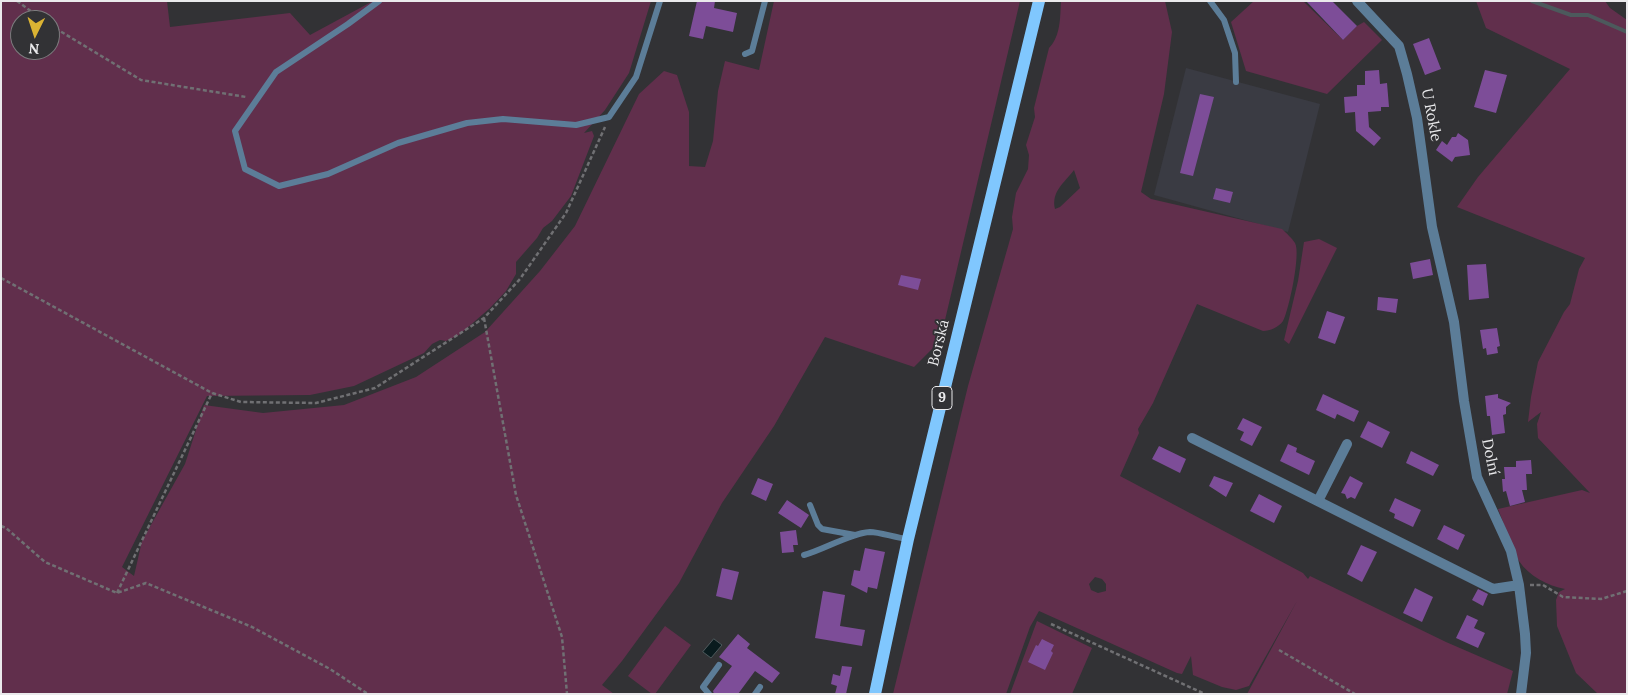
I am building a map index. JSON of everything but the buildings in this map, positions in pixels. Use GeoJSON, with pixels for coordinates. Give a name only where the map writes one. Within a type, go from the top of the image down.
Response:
{"type":"FeatureCollection","features":[{"type":"Feature","properties":{"kind":"main road","name":"Borská"},"geometry":{"type":"LineString","coordinates":[[875,694],[908,539],[1039,1]]}},
{"type":"Feature","properties":{"kind":"street","name":"U Rokle"},"geometry":{"type":"LineString","coordinates":[[1357,1],[1398,46],[1418,118],[1432,227],[1438,252]]}},
{"type":"Feature","properties":{"kind":"street","name":"Dolní"},"geometry":{"type":"LineString","coordinates":[[1438,252],[1454,322],[1464,401],[1477,477],[1511,552],[1519,585],[1526,634],[1526,653],[1521,694]]}},
{"type":"Feature","properties":{"kind":"street"},"geometry":{"type":"LineString","coordinates":[[1192,438],[1493,590],[1519,585]]}},
{"type":"Feature","properties":{"kind":"street"},"geometry":{"type":"LineString","coordinates":[[1318,501],[1347,444]]}},
{"type":"Feature","properties":{"kind":"lane"},"geometry":{"type":"LineString","coordinates":[[379,1],[276,72],[235,131],[245,168],[279,186],[328,174],[398,143],[467,123],[503,118],[576,125],[609,117],[636,77],[660,1]]}},
{"type":"Feature","properties":{"kind":"lane"},"geometry":{"type":"LineString","coordinates":[[745,54],[752,51],[765,1]]}},
{"type":"Feature","properties":{"kind":"lane"},"geometry":{"type":"LineString","coordinates":[[1210,1],[1224,20],[1235,53],[1236,82]]}},
{"type":"Feature","properties":{"kind":"lane"},"geometry":{"type":"LineString","coordinates":[[810,505],[818,525],[822,529],[856,535]]}},
{"type":"Feature","properties":{"kind":"lane"},"geometry":{"type":"LineString","coordinates":[[804,556],[856,535],[870,532],[908,539]]}},
{"type":"Feature","properties":{"kind":"lane"},"geometry":{"type":"LineString","coordinates":[[709,694],[703,687],[720,664]]}},
{"type":"Feature","properties":{"kind":"lane"},"geometry":{"type":"LineString","coordinates":[[755,694],[760,686]]}},
{"type":"Feature","properties":{"kind":"path"},"geometry":{"type":"LineString","coordinates":[[17,1],[29,10]]}},
{"type":"Feature","properties":{"kind":"path"},"geometry":{"type":"LineString","coordinates":[[60,31],[141,80],[258,99]]}},
{"type":"Feature","properties":{"kind":"path"},"geometry":{"type":"LineString","coordinates":[[1,278],[212,393],[241,402],[316,403],[375,388],[484,318],[520,278],[566,213],[609,117]]}},
{"type":"Feature","properties":{"kind":"path"},"geometry":{"type":"LineString","coordinates":[[484,318],[516,494],[562,637],[567,694]]}},
{"type":"Feature","properties":{"kind":"path"},"geometry":{"type":"LineString","coordinates":[[117,593],[212,393]]}},
{"type":"Feature","properties":{"kind":"path"},"geometry":{"type":"LineString","coordinates":[[1,526],[6,528],[45,562],[117,593],[146,583],[252,628],[330,669],[368,694]]}},
{"type":"Feature","properties":{"kind":"path"},"geometry":{"type":"LineString","coordinates":[[1519,585],[1543,585],[1563,597],[1601,599],[1627,591]]}},
{"type":"Feature","properties":{"kind":"path"},"geometry":{"type":"LineString","coordinates":[[1050,624],[1205,694]]}},
{"type":"Feature","properties":{"kind":"path"},"geometry":{"type":"LineString","coordinates":[[1279,650],[1354,694]]}},
{"type":"Feature","properties":{"kind":"shaded area"},"geometry":{"type":"Polygon","coordinates":[[[1,1],[167,1],[170,27],[290,13],[310,35],[373,1],[651,1],[629,73],[605,110],[584,133],[592,131],[594,136],[571,196],[516,262],[516,274],[506,291],[459,335],[446,341],[440,340],[432,344],[424,353],[354,386],[310,395],[207,396],[122,567],[134,576],[142,541],[185,464],[204,405],[263,413],[344,405],[416,377],[485,332],[540,271],[575,226],[639,94],[664,71],[677,75],[689,112],[689,166],[705,167],[713,141],[718,91],[725,61],[759,70],[774,1],[1020,1],[945,320],[932,349],[914,367],[825,337],[774,426],[722,503],[679,583],[622,661],[602,685],[614,694],[1,694],[1,1]]]}},
{"type":"Feature","properties":{"kind":"shaded area"},"geometry":{"type":"Polygon","coordinates":[[[1061,1],[1165,1],[1172,32],[1164,94],[1141,192],[1151,199],[1282,229],[1294,241],[1296,249],[1294,282],[1283,321],[1277,327],[1263,331],[1197,304],[1153,403],[1138,429],[1139,433],[1120,476],[1303,573],[1308,579],[1310,576],[1446,642],[1513,671],[1507,694],[1247,694],[1297,601],[1249,686],[1236,690],[1222,687],[1193,675],[1191,656],[1182,674],[1177,673],[1039,611],[1030,627],[1006,694],[893,694],[968,386],[1013,229],[1012,217],[1016,193],[1028,169],[1029,155],[1026,145],[1035,117],[1034,108],[1049,48],[1058,32],[1061,1]],[[1074,170],[1057,193],[1054,203],[1055,209],[1060,207],[1080,188],[1074,170]],[[1095,577],[1089,584],[1091,590],[1098,593],[1106,591],[1106,584],[1102,579],[1095,577]]]}},
{"type":"Feature","properties":{"kind":"shaded area"},"geometry":{"type":"Polygon","coordinates":[[[1254,1],[1303,1],[1343,40],[1357,26],[1364,22],[1382,40],[1327,94],[1246,71],[1231,22],[1254,1]]]}},
{"type":"Feature","properties":{"kind":"shaded area"},"geometry":{"type":"Polygon","coordinates":[[[1476,1],[1605,1],[1610,8],[1627,20],[1627,694],[1598,694],[1576,673],[1557,626],[1556,600],[1559,592],[1565,589],[1539,580],[1523,566],[1513,550],[1498,509],[1582,490],[1590,493],[1538,438],[1537,424],[1541,412],[1528,422],[1538,362],[1570,304],[1579,269],[1585,258],[1457,207],[1478,177],[1570,69],[1486,28],[1476,1]]]}},
{"type":"Feature","properties":{"kind":"shaded area"},"geometry":{"type":"Polygon","coordinates":[[[1186,68],[1320,104],[1288,232],[1154,195],[1186,68]]]}},
{"type":"Feature","properties":{"kind":"shaded area"},"geometry":{"type":"Polygon","coordinates":[[[1319,239],[1337,248],[1289,344],[1284,340],[1298,281],[1304,242],[1319,239]]]}},
{"type":"Feature","properties":{"kind":"shaded area"},"geometry":{"type":"Polygon","coordinates":[[[1037,621],[1092,648],[1072,694],[1010,694],[1037,621]]]}},
{"type":"Feature","properties":{"kind":"shaded area"},"geometry":{"type":"Polygon","coordinates":[[[665,626],[691,645],[655,694],[652,694],[628,676],[665,626]]]}},
{"type":"Feature","properties":{"kind":"shaded area"},"geometry":{"type":"Polygon","coordinates":[[[714,639],[722,645],[711,658],[703,652],[714,639]]]}},
{"type":"Feature","properties":{"kind":"waterway"},"geometry":{"type":"LineString","coordinates":[[1532,1],[1571,15],[1588,15],[1627,32]]}}]}
